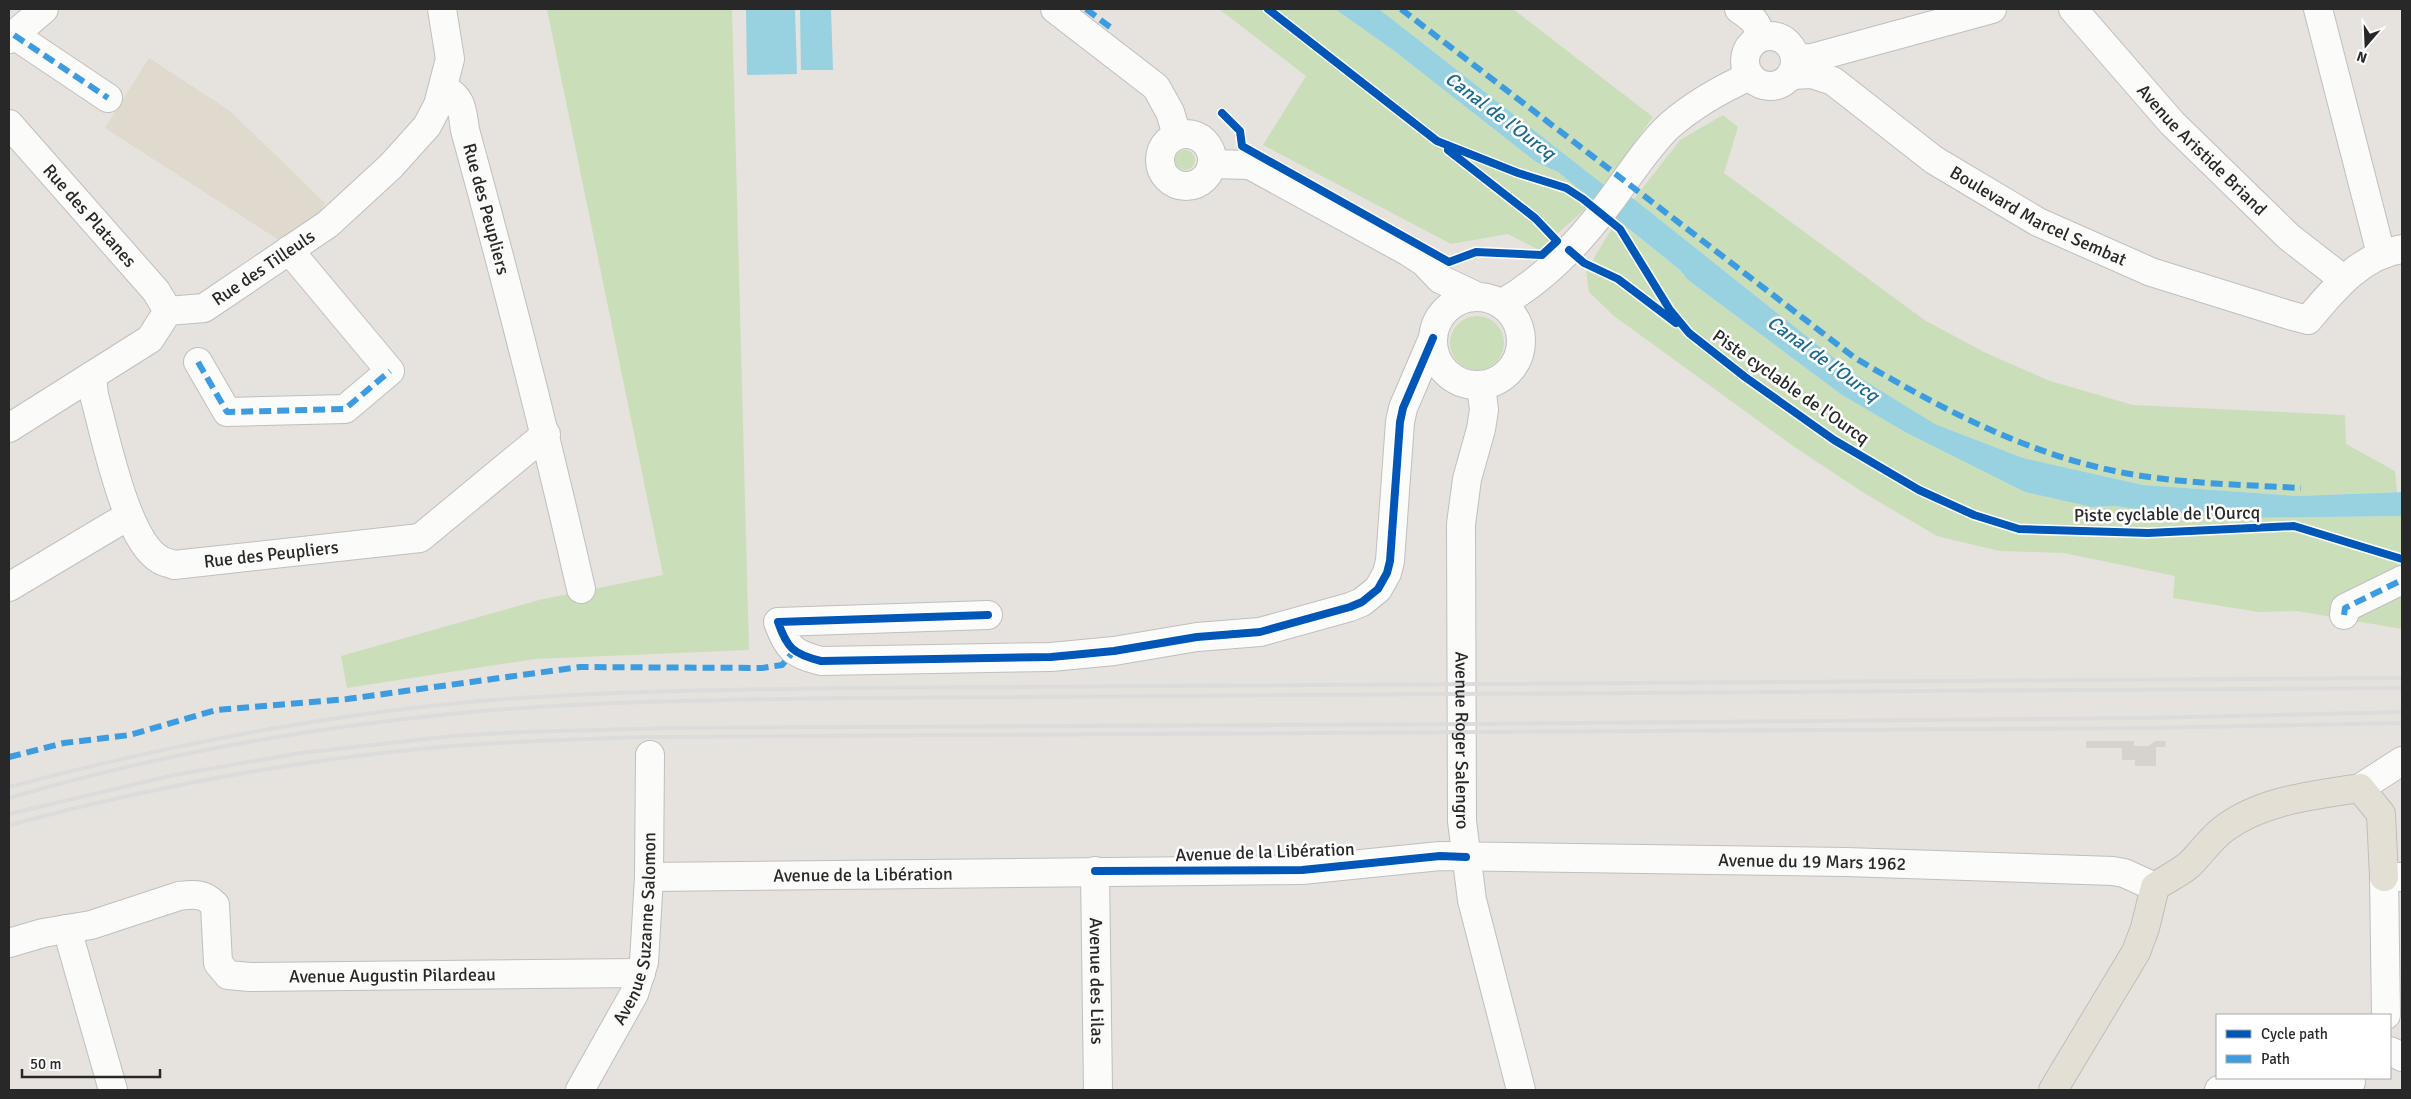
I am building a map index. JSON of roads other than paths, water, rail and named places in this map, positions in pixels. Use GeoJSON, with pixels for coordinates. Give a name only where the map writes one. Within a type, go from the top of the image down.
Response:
{"type":"FeatureCollection","features":[{"type":"Feature","properties":{"kind":"main road"},"geometry":{"type":"LineString","coordinates":[[2053,1090],[2136,952],[2146,928],[2155,887],[2188,865],[2224,828],[2244,816],[2267,806],[2318,794],[2360,788],[2381,814],[2393,877]]}},
{"type":"Feature","properties":{"kind":"street"},"geometry":{"type":"LineString","coordinates":[[44,9],[11,37],[108,98]]}},
{"type":"Feature","properties":{"kind":"street","name":"Rue des Tilleuls"},"geometry":{"type":"LineString","coordinates":[[168,311],[204,308],[328,224],[391,166],[427,126],[438,105],[450,59],[442,9]]}},
{"type":"Feature","properties":{"kind":"street"},"geometry":{"type":"LineString","coordinates":[[1055,9],[1156,87],[1170,112],[1177,135]]}},
{"type":"Feature","properties":{"kind":"street"},"geometry":{"type":"LineString","coordinates":[[1739,9],[1757,23],[1760,29],[1759,38]]}},
{"type":"Feature","properties":{"kind":"street"},"geometry":{"type":"LineString","coordinates":[[1793,67],[1789,44],[1782,39],[1767,36],[1759,38],[1748,48],[1745,55],[1746,70],[1755,82],[1770,86],[1778,85],[1793,67],[1812,58],[1992,9]]}},
{"type":"Feature","properties":{"kind":"street","name":"Avenue Aristide Briand"},"geometry":{"type":"LineString","coordinates":[[2073,9],[2172,123],[2289,237],[2343,279]]}},
{"type":"Feature","properties":{"kind":"street"},"geometry":{"type":"LineString","coordinates":[[2318,9],[2392,251],[2343,279]]}},
{"type":"Feature","properties":{"kind":"street","name":"Boulevard Marcel Sembat"},"geometry":{"type":"LineString","coordinates":[[1793,67],[1832,81],[1934,160],[2038,222],[2098,250],[2182,284],[2308,320],[2343,279]]}},
{"type":"Feature","properties":{"kind":"street"},"geometry":{"type":"LineString","coordinates":[[988,615],[778,622],[785,642],[794,652],[821,661],[1023,658],[1114,651],[1197,637],[1260,632],[1350,607],[1373,595],[1387,573],[1400,422],[1403,408],[1433,338],[1436,324],[1443,313],[1454,304],[1465,299],[1489,301],[1518,294],[1569,250],[1589,228],[1661,135],[1694,106],[1750,76]]}},
{"type":"Feature","properties":{"kind":"street","name":"Rue des Peupliers"},"geometry":{"type":"LineString","coordinates":[[443,88],[455,94],[462,110],[465,130],[510,290],[546,434],[581,589]]}},
{"type":"Feature","properties":{"kind":"street","name":"Rue des Platanes"},"geometry":{"type":"LineString","coordinates":[[9,124],[156,292],[168,311]]}},
{"type":"Feature","properties":{"kind":"street"},"geometry":{"type":"LineString","coordinates":[[427,126],[456,132],[465,130]]}},
{"type":"Feature","properties":{"kind":"street"},"geometry":{"type":"LineString","coordinates":[[1186,133],[1202,140],[1208,146],[1212,164],[1206,177],[1193,186],[1177,185],[1169,181],[1164,175],[1159,159],[1164,144],[1177,135],[1186,133]]}},
{"type":"Feature","properties":{"kind":"street"},"geometry":{"type":"LineString","coordinates":[[1212,164],[1250,165],[1407,251],[1424,262],[1440,279],[1459,290],[1489,301],[1512,314],[1520,330],[1520,353],[1514,365],[1505,375],[1494,382],[1469,383],[1411,392]]}},
{"type":"Feature","properties":{"kind":"street"},"geometry":{"type":"LineString","coordinates":[[198,362],[227,412],[345,410],[390,370],[290,250]]}},
{"type":"Feature","properties":{"kind":"street"},"geometry":{"type":"LineString","coordinates":[[1520,330],[1569,250]]}},
{"type":"Feature","properties":{"kind":"street"},"geometry":{"type":"LineString","coordinates":[[1440,279],[1443,313]]}},
{"type":"Feature","properties":{"kind":"street"},"geometry":{"type":"LineString","coordinates":[[9,428],[150,339],[168,311]]}},
{"type":"Feature","properties":{"kind":"street"},"geometry":{"type":"LineString","coordinates":[[1433,338],[1434,352],[1439,365],[1469,383]]}},
{"type":"Feature","properties":{"kind":"street","name":"Rue des Peupliers"},"geometry":{"type":"LineString","coordinates":[[92,376],[94,395],[128,516],[147,547],[159,559],[174,564],[420,538],[546,434]]}},
{"type":"Feature","properties":{"kind":"street","name":"Avenue Roger Salengro"},"geometry":{"type":"LineString","coordinates":[[1469,383],[1484,410],[1481,429],[1467,479],[1462,524],[1462,821],[1472,900],[1521,1090]]}},
{"type":"Feature","properties":{"kind":"street"},"geometry":{"type":"LineString","coordinates":[[9,588],[128,516]]}},
{"type":"Feature","properties":{"kind":"street"},"geometry":{"type":"LineString","coordinates":[[2344,615],[2345,608],[2402,580]]}},
{"type":"Feature","properties":{"kind":"street","name":"Avenue Suzanne Salomon"},"geometry":{"type":"LineString","coordinates":[[580,1090],[634,994],[644,962],[649,877],[650,755]]}},
{"type":"Feature","properties":{"kind":"street"},"geometry":{"type":"LineString","coordinates":[[2360,788],[2402,761]]}},
{"type":"Feature","properties":{"kind":"street","name":"Avenue de la Libération"},"geometry":{"type":"LineString","coordinates":[[649,877],[1302,870],[1440,856],[1466,857]]}},
{"type":"Feature","properties":{"kind":"street","name":"Avenue du 19 Mars 1962"},"geometry":{"type":"LineString","coordinates":[[1466,857],[1846,862],[2096,870],[2124,873],[2155,887]]}},
{"type":"Feature","properties":{"kind":"street","name":"Avenue des Lilas"},"geometry":{"type":"LineString","coordinates":[[1095,871],[1098,1090]]}},
{"type":"Feature","properties":{"kind":"street"},"geometry":{"type":"LineString","coordinates":[[2386,1014],[2393,877]]}},
{"type":"Feature","properties":{"kind":"street","name":"Avenue Augustin Pilardeau"},"geometry":{"type":"LineString","coordinates":[[67,929],[91,925],[178,896],[192,894],[207,896],[215,905],[218,963],[228,975],[250,977],[641,973]]}},
{"type":"Feature","properties":{"kind":"street"},"geometry":{"type":"LineString","coordinates":[[9,943],[42,933],[67,929],[113,1090]]}},
{"type":"Feature","properties":{"kind":"street"},"geometry":{"type":"LineString","coordinates":[[2219,1090],[2328,1081],[2352,1083]]}},
{"type":"Feature","properties":{"kind":"water"},"geometry":{"type":"Polygon","coordinates":[[[746,9],[795,9],[797,74],[747,75],[746,9]]]}},
{"type":"Feature","properties":{"kind":"water"},"geometry":{"type":"Polygon","coordinates":[[[800,9],[831,9],[833,70],[801,70],[800,9]]]}},
{"type":"Feature","properties":{"kind":"water","name":"Canal de l'Ourcq"},"geometry":{"type":"Polygon","coordinates":[[[1335,9],[1379,9],[1604,185],[1634,199],[1854,374],[1935,424],[2023,458],[2143,485],[2298,496],[2402,492],[2402,516],[2235,518],[2175,514],[2114,506],[2092,507],[2025,492],[1905,432],[1842,395],[1688,280],[1680,270],[1558,172],[1536,162],[1393,50],[1335,9]]]}},
{"type":"Feature","properties":{"kind":"railway"},"geometry":{"type":"LineString","coordinates":[[9,787],[184,745],[302,724],[420,707],[571,695],[662,691],[845,688],[2402,678]]}},
{"type":"Feature","properties":{"kind":"railway"},"geometry":{"type":"LineString","coordinates":[[9,798],[117,769],[283,736],[394,720],[548,706],[844,698],[2402,688]]}},
{"type":"Feature","properties":{"kind":"railway"},"geometry":{"type":"LineString","coordinates":[[9,814],[174,775],[301,753],[453,736],[521,732],[670,728],[2145,718],[2402,712]]}},
{"type":"Feature","properties":{"kind":"railway"},"geometry":{"type":"LineString","coordinates":[[9,825],[169,787],[277,767],[331,759],[494,743],[652,737],[2149,728],[2402,723]]}}]}
